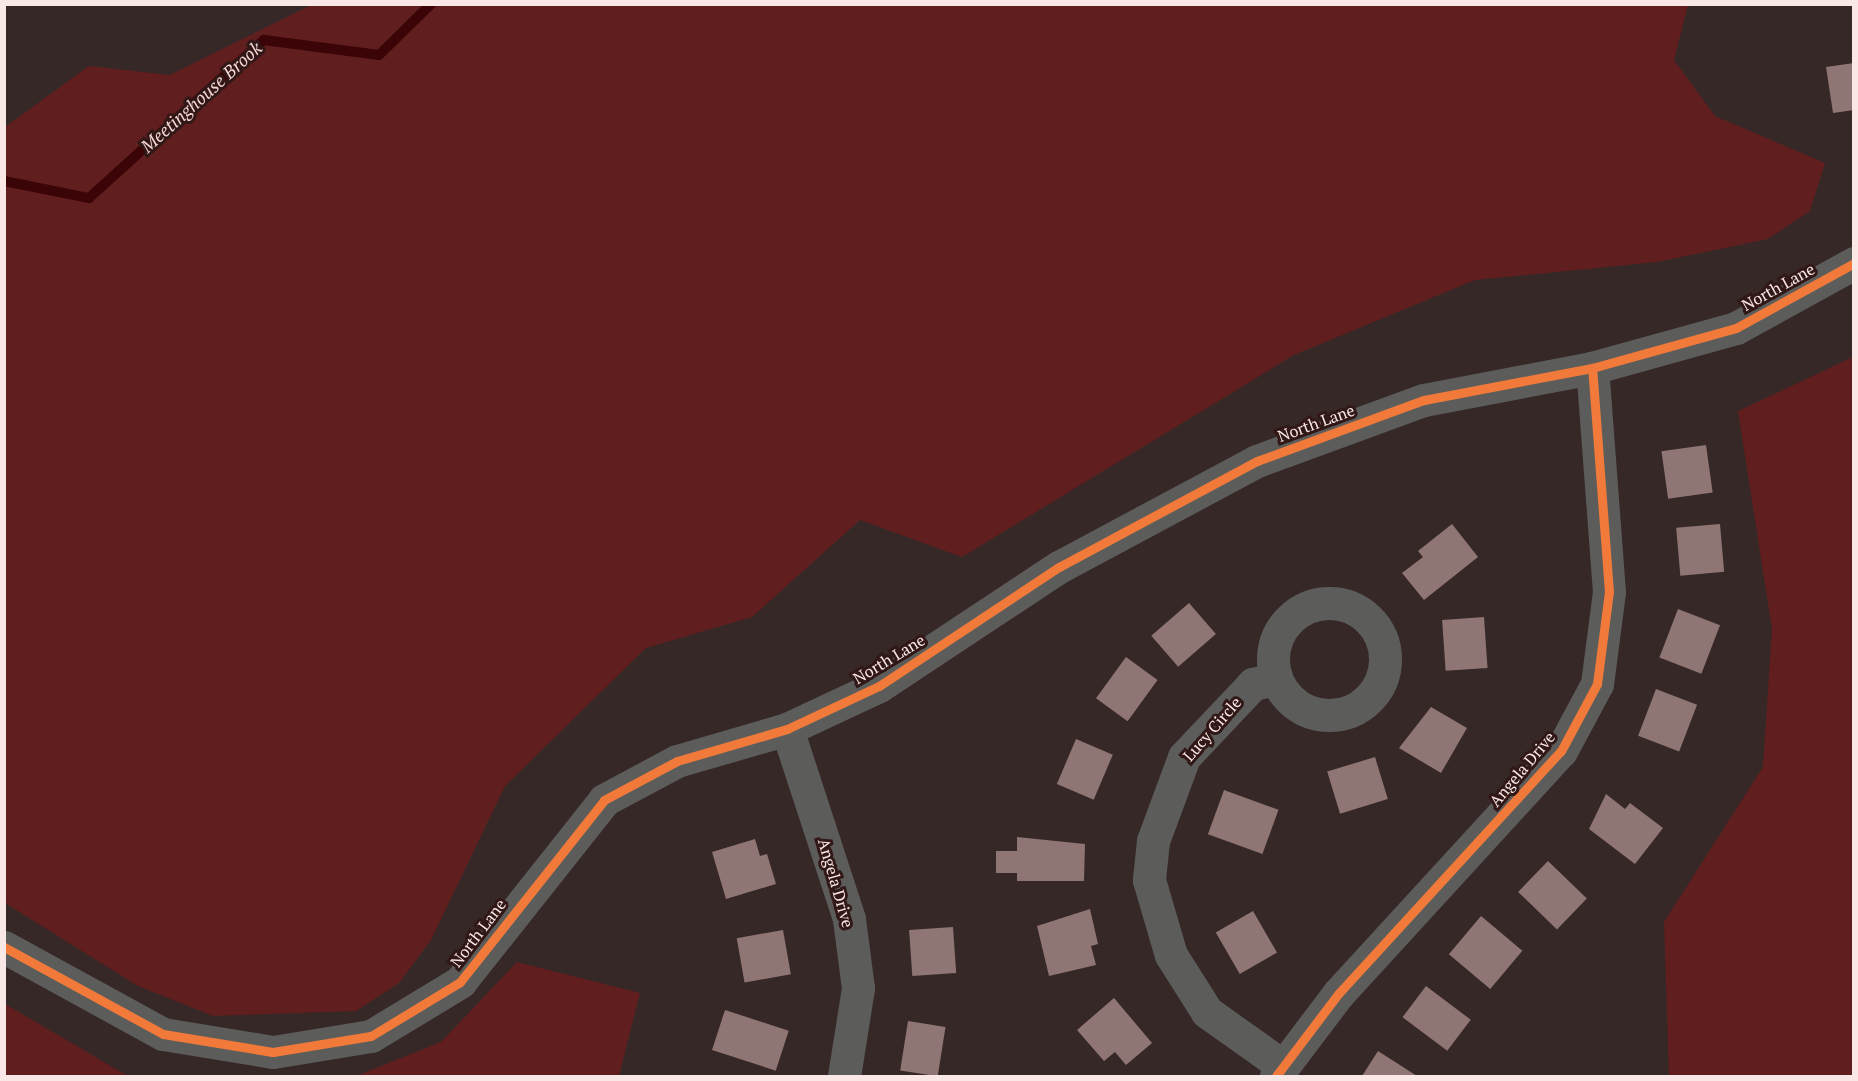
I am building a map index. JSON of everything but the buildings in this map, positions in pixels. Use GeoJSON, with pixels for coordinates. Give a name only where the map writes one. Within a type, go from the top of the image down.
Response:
{"type":"FeatureCollection","features":[{"type":"Feature","properties":{"kind":"street","name":"North Lane"},"geometry":{"type":"LineString","coordinates":[[4,947],[163,1034],[273,1052],[371,1036],[460,982],[604,800],[677,761],[787,729],[879,686],[1059,567],[1257,461],[1424,400],[1592,368],[1736,328],[1854,263]]}},
{"type":"Feature","properties":{"kind":"street","name":"Angela Drive"},"geometry":{"type":"LineString","coordinates":[[1279,1071],[1338,994],[1561,751],[1597,684],[1609,592],[1592,368]]}},
{"type":"Feature","properties":{"kind":"street","name":"Lucy Circle"},"geometry":{"type":"LineString","coordinates":[[1276,679],[1253,684],[1184,757],[1153,841],[1149,880],[1171,955],[1208,1012],[1279,1071]]}},
{"type":"Feature","properties":{"kind":"street","name":"Angela Drive"},"geometry":{"type":"LineString","coordinates":[[787,729],[849,920],[858,988],[844,1077]]}},
{"type":"Feature","properties":{"kind":"shaded area"},"geometry":{"type":"Polygon","coordinates":[[[313,4],[1688,5],[1674,60],[1715,116],[1825,163],[1810,211],[1768,239],[1657,262],[1475,280],[1294,355],[962,557],[860,520],[752,617],[646,648],[505,786],[431,940],[399,983],[356,1011],[213,1016],[138,986],[5,903],[5,127],[89,66],[170,75],[313,4]]]}},
{"type":"Feature","properties":{"kind":"shaded area"},"geometry":{"type":"Polygon","coordinates":[[[1853,357],[1853,1076],[1669,1076],[1664,922],[1763,767],[1772,629],[1738,411],[1853,357]]]}},
{"type":"Feature","properties":{"kind":"shaded area"},"geometry":{"type":"Polygon","coordinates":[[[517,962],[640,993],[619,1076],[356,1076],[441,1042],[517,962]]]}},
{"type":"Feature","properties":{"kind":"shaded area"},"geometry":{"type":"Polygon","coordinates":[[[5,1004],[128,1076],[5,1076],[5,1004]]]}},
{"type":"Feature","properties":{"kind":"waterway","name":"Meetinghouse Brook"},"geometry":{"type":"LineString","coordinates":[[4,181],[89,198],[264,40],[379,55],[431,4]]}},
{"type":"Feature","properties":{"kind":"cycle path"},"geometry":{"type":"LineString","coordinates":[[4,947],[163,1034],[273,1052],[371,1036],[460,982],[604,800],[677,761],[787,729],[879,686],[1059,567],[1257,461],[1424,400],[1592,368],[1736,328],[1854,263]]}},
{"type":"Feature","properties":{"kind":"cycle path"},"geometry":{"type":"LineString","coordinates":[[1276,1076],[1338,994],[1561,751],[1597,684],[1609,592],[1592,368]]}}]}
